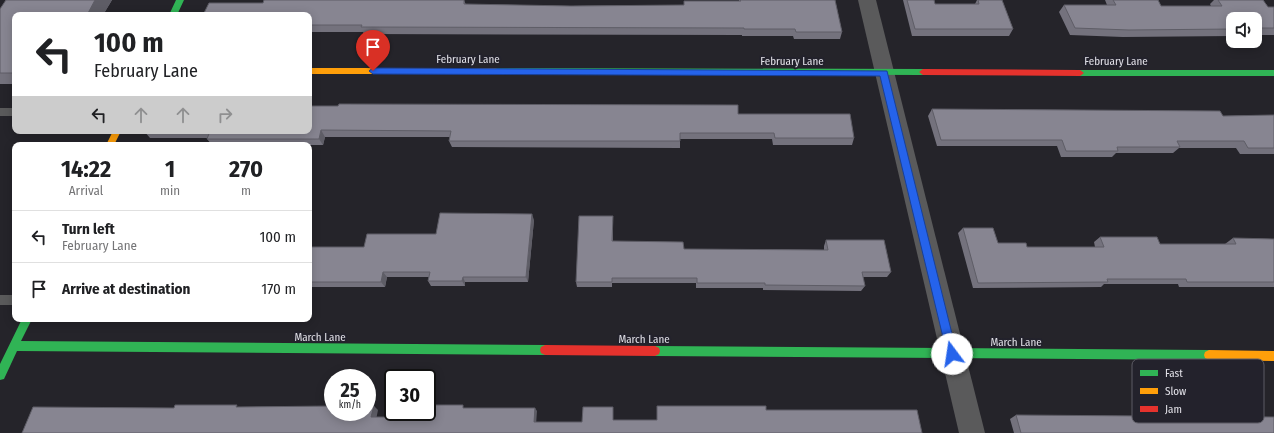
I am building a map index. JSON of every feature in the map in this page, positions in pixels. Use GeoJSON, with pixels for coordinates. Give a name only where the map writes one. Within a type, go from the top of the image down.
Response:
{"type":"FeatureCollection","features":[{"type":"Feature","properties":{"kind":"street"},"geometry":{"type":"LineString","coordinates":[[174,12],[180,0]]}},
{"type":"Feature","properties":{"kind":"street"},"geometry":{"type":"LineString","coordinates":[[867,0],[972,433]]}},
{"type":"Feature","properties":{"kind":"street","name":"February Lane"},"geometry":{"type":"LineString","coordinates":[[312,71],[1274,73]]}},
{"type":"Feature","properties":{"kind":"street"},"geometry":{"type":"LineString","coordinates":[[0,375],[4,358],[14,346],[26,322]]}},
{"type":"Feature","properties":{"kind":"street","name":"March Lane"},"geometry":{"type":"LineString","coordinates":[[14,346],[1274,356]]}},
{"type":"Feature","properties":{"kind":"lane"},"geometry":{"type":"LineString","coordinates":[[0,112],[12,112]]}},
{"type":"Feature","properties":{"kind":"lane"},"geometry":{"type":"LineString","coordinates":[[0,300],[12,300]]}},
{"type":"Feature","properties":{"kind":"building"},"geometry":{"type":"Polygon","coordinates":[[[6,0],[95,0],[89,12],[12,12],[12,73],[0,73],[0,9],[6,0]]]}},
{"type":"Feature","properties":{"kind":"building"},"geometry":{"type":"Polygon","coordinates":[[[264,0],[464,0],[464,4],[571,6],[684,5],[684,1],[835,0],[842,32],[796,32],[795,29],[744,28],[361,27],[362,25],[312,25],[312,12],[204,12],[209,3],[263,3],[264,0]]]}},
{"type":"Feature","properties":{"kind":"building"},"geometry":{"type":"Polygon","coordinates":[[[907,0],[934,0],[935,4],[979,4],[978,0],[1002,0],[1013,29],[915,29],[907,0]]]}},
{"type":"Feature","properties":{"kind":"building"},"geometry":{"type":"Polygon","coordinates":[[[1113,0],[1158,0],[1161,6],[1222,6],[1218,0],[1263,0],[1268,7],[1274,7],[1274,28],[1262,28],[1262,12],[1226,12],[1226,29],[1129,30],[1075,28],[1064,5],[1116,5],[1113,0]]]}},
{"type":"Feature","properties":{"kind":"building"},"geometry":{"type":"Polygon","coordinates":[[[339,104],[738,105],[738,114],[850,114],[854,138],[775,138],[774,133],[680,133],[680,141],[449,141],[451,131],[321,130],[319,139],[207,139],[209,134],[312,134],[312,106],[338,106],[339,104]]]}},
{"type":"Feature","properties":{"kind":"building"},"geometry":{"type":"Polygon","coordinates":[[[932,109],[1220,111],[1223,116],[1274,115],[1274,148],[1248,148],[1244,141],[1177,141],[1180,147],[1117,147],[1118,151],[1066,151],[1062,140],[941,140],[932,109]]]}},
{"type":"Feature","properties":{"kind":"building"},"geometry":{"type":"Polygon","coordinates":[[[440,213],[532,214],[526,277],[463,277],[462,281],[428,281],[430,272],[383,272],[381,282],[312,282],[312,247],[364,247],[367,234],[436,234],[440,213]]]}},
{"type":"Feature","properties":{"kind":"building"},"geometry":{"type":"Polygon","coordinates":[[[579,216],[613,216],[612,241],[683,242],[684,249],[828,250],[826,240],[884,240],[891,272],[862,272],[865,286],[765,285],[765,283],[697,283],[697,278],[612,278],[612,282],[576,282],[579,216]]]}},
{"type":"Feature","properties":{"kind":"building"},"geometry":{"type":"Polygon","coordinates":[[[963,228],[993,228],[998,243],[1026,243],[1027,247],[1104,247],[1100,237],[1157,237],[1160,244],[1236,244],[1233,238],[1274,239],[1274,282],[1187,282],[1186,279],[1107,279],[1108,282],[978,283],[963,228]]]}},
{"type":"Feature","properties":{"kind":"building"},"geometry":{"type":"Polygon","coordinates":[[[175,405],[237,405],[236,407],[324,406],[324,421],[376,421],[376,417],[384,417],[384,421],[436,421],[436,405],[463,405],[463,408],[535,408],[534,422],[582,422],[583,407],[613,407],[613,420],[657,420],[657,406],[766,406],[766,410],[917,410],[922,433],[22,433],[33,407],[174,408],[175,405]]]}},
{"type":"Feature","properties":{"kind":"building"},"geometry":{"type":"Polygon","coordinates":[[[1016,415],[1132,416],[1132,423],[1264,423],[1264,417],[1274,417],[1274,433],[1021,433],[1016,415]]]}},
{"type":"Feature","properties":{"kind":"traffic: fast"},"geometry":{"type":"LineString","coordinates":[[174,12],[180,0]]}},
{"type":"Feature","properties":{"kind":"traffic: fast"},"geometry":{"type":"LineString","coordinates":[[496,71],[923,72]]}},
{"type":"Feature","properties":{"kind":"traffic: fast"},"geometry":{"type":"LineString","coordinates":[[1080,73],[1274,73]]}},
{"type":"Feature","properties":{"kind":"traffic: fast"},"geometry":{"type":"LineString","coordinates":[[0,375],[26,322]]}},
{"type":"Feature","properties":{"kind":"traffic: fast"},"geometry":{"type":"LineString","coordinates":[[14,346],[545,350]]}},
{"type":"Feature","properties":{"kind":"traffic: fast"},"geometry":{"type":"LineString","coordinates":[[655,351],[1209,355]]}},
{"type":"Feature","properties":{"kind":"traffic: slow"},"geometry":{"type":"LineString","coordinates":[[312,71],[496,71]]}},
{"type":"Feature","properties":{"kind":"traffic: slow"},"geometry":{"type":"LineString","coordinates":[[112,142],[116,134]]}},
{"type":"Feature","properties":{"kind":"traffic: slow"},"geometry":{"type":"LineString","coordinates":[[1209,355],[1274,356]]}},
{"type":"Feature","properties":{"kind":"traffic: jam"},"geometry":{"type":"LineString","coordinates":[[923,72],[1080,73]]}},
{"type":"Feature","properties":{"kind":"traffic: jam"},"geometry":{"type":"LineString","coordinates":[[545,350],[655,351]]}},
{"type":"Feature","properties":{"kind":"route"},"geometry":{"type":"LineString","coordinates":[[373,71],[884,73],[952,354]]}}]}
